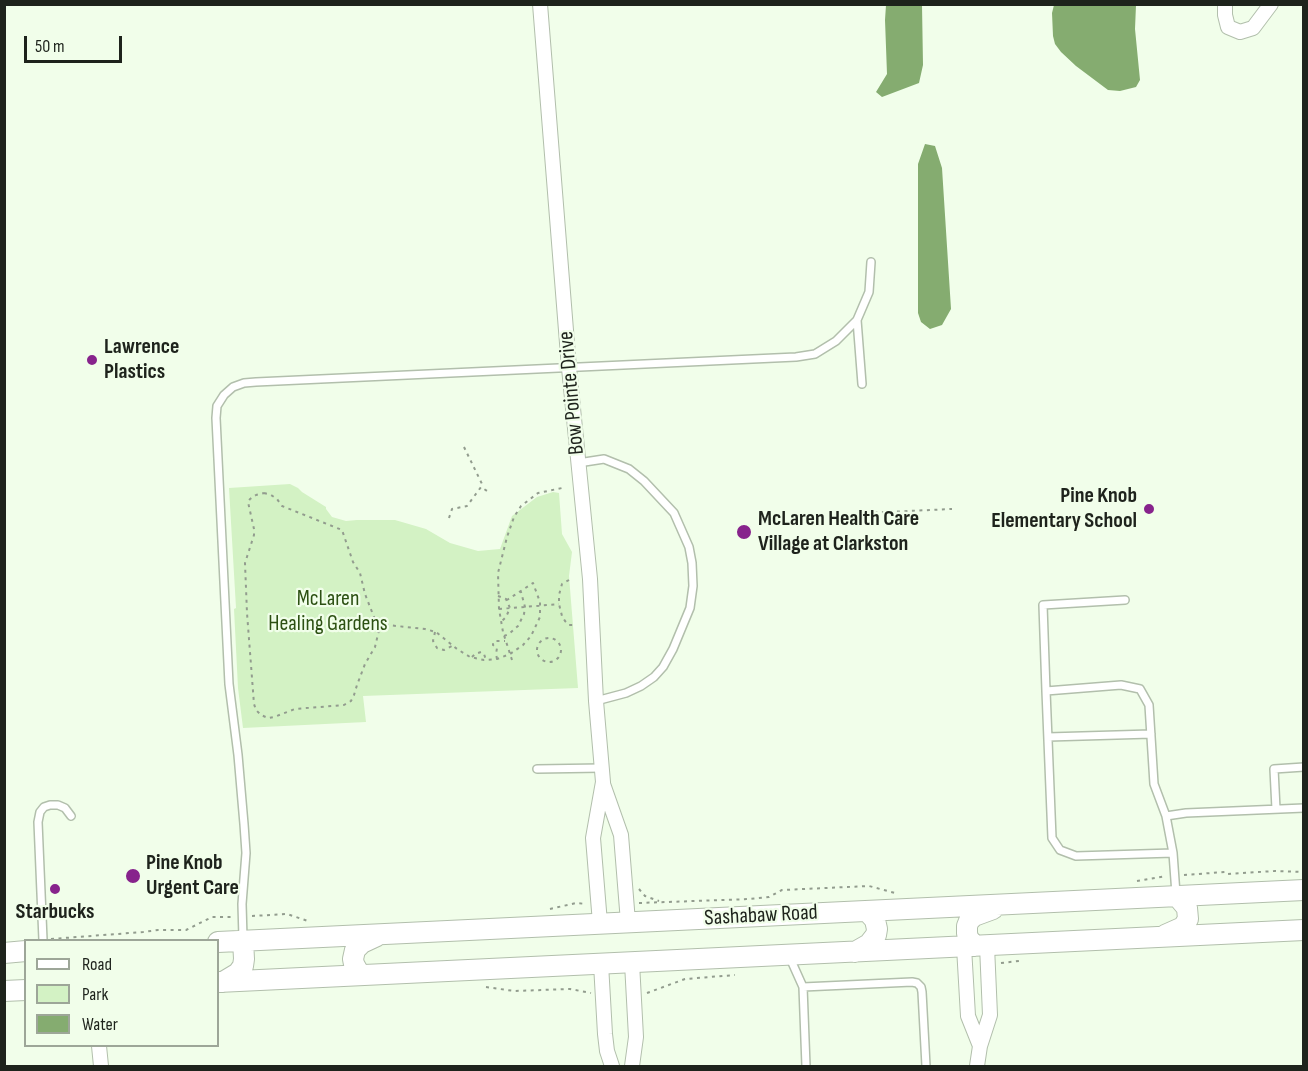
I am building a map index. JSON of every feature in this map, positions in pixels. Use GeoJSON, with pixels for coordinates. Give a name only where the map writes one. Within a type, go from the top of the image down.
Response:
{"type":"FeatureCollection","features":[{"type":"Feature","properties":{"kind":"main road","name":"Sashabaw Road"},"geometry":{"type":"LineString","coordinates":[[219,942],[1304,890]]}},
{"type":"Feature","properties":{"kind":"main road"},"geometry":{"type":"LineString","coordinates":[[1157,938],[1179,930],[1186,923],[1188,914],[1177,896]]}},
{"type":"Feature","properties":{"kind":"main road"},"geometry":{"type":"LineString","coordinates":[[976,946],[968,938],[967,933],[967,926],[971,918],[1007,904]]}},
{"type":"Feature","properties":{"kind":"main road"},"geometry":{"type":"LineString","coordinates":[[855,952],[874,940],[876,934],[875,920],[867,911]]}},
{"type":"Feature","properties":{"kind":"main road","name":"Sashabaw Road"},"geometry":{"type":"LineString","coordinates":[[220,982],[1304,930]]}},
{"type":"Feature","properties":{"kind":"main road"},"geometry":{"type":"LineString","coordinates":[[360,975],[353,959],[356,950],[362,943],[382,934]]}},
{"type":"Feature","properties":{"kind":"main road"},"geometry":{"type":"LineString","coordinates":[[220,982],[238,973],[243,966],[243,940]]}},
{"type":"Feature","properties":{"kind":"main road"},"geometry":{"type":"LineString","coordinates":[[4,953],[24,951]]}},
{"type":"Feature","properties":{"kind":"main road"},"geometry":{"type":"LineString","coordinates":[[4,991],[24,990]]}},
{"type":"Feature","properties":{"kind":"street","name":"Bow Pointe Drive"},"geometry":{"type":"LineString","coordinates":[[540,4],[568,368],[590,579],[602,775],[621,835],[628,922]]}},
{"type":"Feature","properties":{"kind":"street"},"geometry":{"type":"LineString","coordinates":[[1225,4],[1228,27],[1240,32],[1253,28],[1271,4]]}},
{"type":"Feature","properties":{"kind":"street","name":"Bow Pointe Drive"},"geometry":{"type":"LineString","coordinates":[[600,923],[592,838],[602,775]]}},
{"type":"Feature","properties":{"kind":"street"},"geometry":{"type":"LineString","coordinates":[[976,946],[968,1016],[980,1046]]}},
{"type":"Feature","properties":{"kind":"street"},"geometry":{"type":"LineString","coordinates":[[976,946],[990,1015],[980,1046],[977,1066]]}},
{"type":"Feature","properties":{"kind":"street"},"geometry":{"type":"LineString","coordinates":[[632,963],[636,1037],[632,1066]]}},
{"type":"Feature","properties":{"kind":"street"},"geometry":{"type":"LineString","coordinates":[[601,964],[605,1034],[612,1066]]}},
{"type":"Feature","properties":{"kind":"street"},"geometry":{"type":"LineString","coordinates":[[99,1047],[100,1066]]}},
{"type":"Feature","properties":{"kind":"lane"},"geometry":{"type":"LineString","coordinates":[[243,940],[246,853],[238,755],[229,684],[216,418],[218,406],[224,395],[233,387],[256,382],[796,357],[815,354],[836,342],[857,320],[869,292],[871,262]]}},
{"type":"Feature","properties":{"kind":"lane"},"geometry":{"type":"LineString","coordinates":[[857,320],[862,384]]}},
{"type":"Feature","properties":{"kind":"lane"},"geometry":{"type":"LineString","coordinates":[[578,463],[604,459],[629,469],[644,481],[674,513],[689,547],[692,563],[693,586],[690,608],[663,667],[641,686],[626,693],[596,701]]}},
{"type":"Feature","properties":{"kind":"lane"},"geometry":{"type":"LineString","coordinates":[[1125,600],[1043,606],[1052,838],[1060,850],[1076,856],[1173,853]]}},
{"type":"Feature","properties":{"kind":"lane"},"geometry":{"type":"LineString","coordinates":[[1046,691],[1121,685],[1140,689],[1149,705],[1154,784],[1166,816],[1173,853],[1177,896]]}},
{"type":"Feature","properties":{"kind":"lane"},"geometry":{"type":"LineString","coordinates":[[1048,737],[1151,734]]}},
{"type":"Feature","properties":{"kind":"lane"},"geometry":{"type":"LineString","coordinates":[[1276,809],[1274,769],[1304,767]]}},
{"type":"Feature","properties":{"kind":"lane"},"geometry":{"type":"LineString","coordinates":[[537,769],[602,775]]}},
{"type":"Feature","properties":{"kind":"lane"},"geometry":{"type":"LineString","coordinates":[[43,939],[38,822],[40,812],[44,807],[58,805],[65,808],[71,816]]}},
{"type":"Feature","properties":{"kind":"lane"},"geometry":{"type":"LineString","coordinates":[[1166,816],[1185,813],[1304,808]]}},
{"type":"Feature","properties":{"kind":"lane"},"geometry":{"type":"LineString","coordinates":[[789,955],[803,987],[806,1066]]}},
{"type":"Feature","properties":{"kind":"lane"},"geometry":{"type":"LineString","coordinates":[[803,987],[917,983],[922,992],[926,1066]]}},
{"type":"Feature","properties":{"kind":"path"},"geometry":{"type":"LineString","coordinates":[[448,518],[452,509],[467,506],[482,484],[464,447]]}},
{"type":"Feature","properties":{"kind":"path"},"geometry":{"type":"LineString","coordinates":[[481,487],[490,493]]}},
{"type":"Feature","properties":{"kind":"path"},"geometry":{"type":"LineString","coordinates":[[512,660],[505,641],[498,596],[498,573],[507,537],[514,517],[521,506],[538,493],[562,488]]}},
{"type":"Feature","properties":{"kind":"path"},"geometry":{"type":"LineString","coordinates":[[264,493],[270,495],[282,506],[342,530],[378,624],[375,647],[365,664],[351,701],[344,705],[295,710],[268,718],[261,715],[254,704],[247,614],[245,563],[254,529],[248,502],[250,499],[264,493]]}},
{"type":"Feature","properties":{"kind":"path"},"geometry":{"type":"LineString","coordinates":[[822,515],[952,509]]}},
{"type":"Feature","properties":{"kind":"path"},"geometry":{"type":"LineString","coordinates":[[569,580],[562,584],[559,604],[565,621],[573,625]]}},
{"type":"Feature","properties":{"kind":"path"},"geometry":{"type":"LineString","coordinates":[[378,624],[425,629],[435,632],[452,646],[472,657],[486,660],[498,659],[524,645],[540,616],[540,605],[533,583],[507,600]]}},
{"type":"Feature","properties":{"kind":"path"},"geometry":{"type":"LineString","coordinates":[[504,636],[518,626],[524,614],[525,607],[520,591]]}},
{"type":"Feature","properties":{"kind":"path"},"geometry":{"type":"LineString","coordinates":[[498,596],[507,600],[510,608],[507,617],[501,622]]}},
{"type":"Feature","properties":{"kind":"path"},"geometry":{"type":"LineString","coordinates":[[499,609],[559,604]]}},
{"type":"Feature","properties":{"kind":"path"},"geometry":{"type":"LineString","coordinates":[[435,632],[433,641],[437,648],[444,650],[452,646]]}},
{"type":"Feature","properties":{"kind":"path"},"geometry":{"type":"LineString","coordinates":[[547,638],[554,640],[560,645],[561,653],[553,662],[545,662],[538,657],[537,646],[543,640],[547,638]]}},
{"type":"Feature","properties":{"kind":"path"},"geometry":{"type":"LineString","coordinates":[[498,659],[497,648],[493,643],[505,641]]}},
{"type":"Feature","properties":{"kind":"path"},"geometry":{"type":"LineString","coordinates":[[472,657],[480,652],[484,654],[486,660]]}},
{"type":"Feature","properties":{"kind":"path"},"geometry":{"type":"LineString","coordinates":[[637,883],[639,890],[645,896],[661,903]]}},
{"type":"Feature","properties":{"kind":"path"},"geometry":{"type":"LineString","coordinates":[[56,939],[159,930],[186,930],[212,917],[242,917]]}},
{"type":"Feature","properties":{"kind":"green space","name":"McLaren Healing Gardens"},"geometry":{"type":"Polygon","coordinates":[[[290,484],[326,507],[332,517],[346,521],[395,520],[426,529],[450,543],[478,551],[500,549],[512,516],[537,497],[553,492],[559,493],[562,534],[572,552],[569,576],[578,688],[363,696],[366,722],[243,728],[238,688],[229,488],[290,484]]]}},
{"type":"Feature","properties":{"kind":"water"},"geometry":{"type":"Polygon","coordinates":[[[886,5],[922,5],[923,65],[919,83],[882,97],[876,92],[887,74],[886,5]]]}},
{"type":"Feature","properties":{"kind":"water"},"geometry":{"type":"Polygon","coordinates":[[[1054,5],[1136,5],[1135,29],[1140,80],[1136,87],[1120,91],[1108,90],[1061,52],[1053,36],[1054,5]]]}},
{"type":"Feature","properties":{"kind":"water"},"geometry":{"type":"Polygon","coordinates":[[[925,144],[935,146],[942,168],[951,309],[942,325],[930,329],[921,322],[918,313],[918,164],[925,144]]]}},
{"type":"Feature","properties":{"kind":"place","name":"Lawrence Plastics"},"geometry":{"type":"Point","coordinates":[92,360]}},
{"type":"Feature","properties":{"kind":"place","name":"Pine Knob Elementary School"},"geometry":{"type":"Point","coordinates":[1149,509]}},
{"type":"Feature","properties":{"kind":"place","name":"McLaren Health Care Village at Clarkston"},"geometry":{"type":"Point","coordinates":[744,532]}},
{"type":"Feature","properties":{"kind":"place","name":"Pine Knob Urgent Care"},"geometry":{"type":"Point","coordinates":[133,876]}},
{"type":"Feature","properties":{"kind":"place","name":"Starbucks"},"geometry":{"type":"Point","coordinates":[55,889]}}]}
